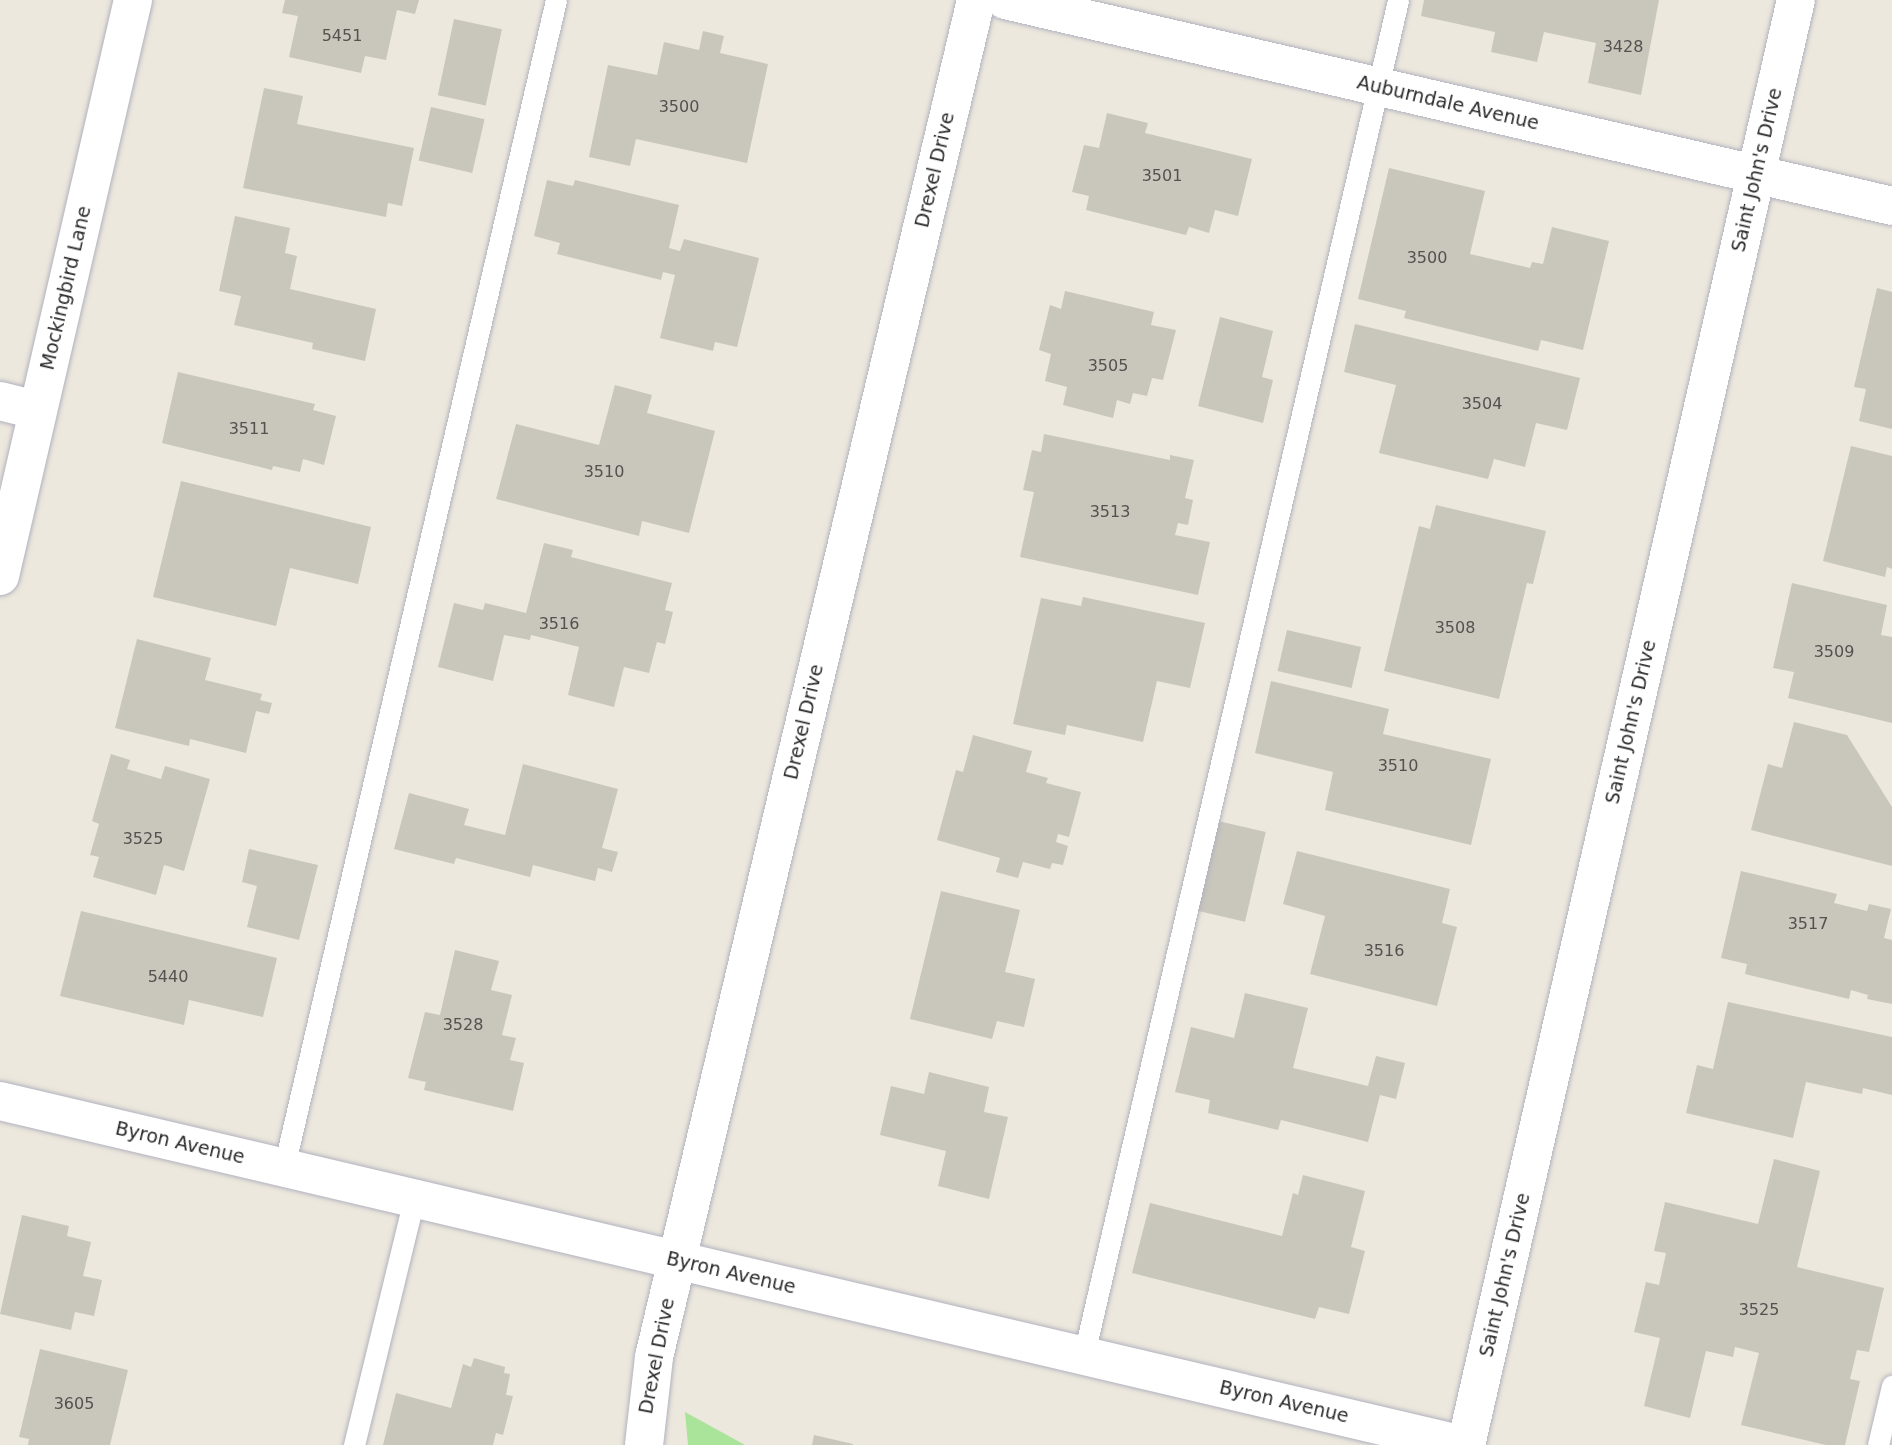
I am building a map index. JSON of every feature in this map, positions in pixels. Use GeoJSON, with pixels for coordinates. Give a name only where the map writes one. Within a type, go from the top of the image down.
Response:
{"type":"FeatureCollection","features":[{"type":"Feature","properties":{"kind":"street","name":"Mockingbird Lane"},"geometry":{"type":"LineString","coordinates":[[0,576],[133,0]]}},
{"type":"Feature","properties":{"kind":"street","name":"Drexel Drive"},"geometry":{"type":"LineString","coordinates":[[644,1445],[654,1357],[976,0]]}},
{"type":"Feature","properties":{"kind":"street","name":"Auburndale Avenue"},"geometry":{"type":"LineString","coordinates":[[1005,0],[1892,206]]}},
{"type":"Feature","properties":{"kind":"street","name":"Saint John's Drive"},"geometry":{"type":"LineString","coordinates":[[1464,1445],[1796,0]]}},
{"type":"Feature","properties":{"kind":"street"},"geometry":{"type":"LineString","coordinates":[[0,401],[37,410]]}},
{"type":"Feature","properties":{"kind":"street","name":"Byron Avenue"},"geometry":{"type":"LineString","coordinates":[[0,1101],[1464,1445]]}},
{"type":"Feature","properties":{"kind":"lane"},"geometry":{"type":"LineString","coordinates":[[284,1167],[556,0]]}},
{"type":"Feature","properties":{"kind":"lane"},"geometry":{"type":"LineString","coordinates":[[1084,1354],[1398,0]]}},
{"type":"Feature","properties":{"kind":"lane"},"geometry":{"type":"LineString","coordinates":[[354,1445],[414,1198]]}},
{"type":"Feature","properties":{"kind":"lane"},"geometry":{"type":"LineString","coordinates":[[1878,1445],[1892,1386]]}},
{"type":"Feature","properties":{"kind":"green space"},"geometry":{"type":"Polygon","coordinates":[[[685,1412],[745,1445],[688,1445],[685,1412]]]}},
{"type":"Feature","properties":{"kind":"building"},"geometry":{"type":"Polygon","coordinates":[[[285,0],[419,0],[415,14],[397,10],[386,60],[365,56],[361,73],[289,57],[298,16],[282,13],[285,0]]]}},
{"type":"Feature","properties":{"kind":"building"},"geometry":{"type":"Polygon","coordinates":[[[1424,0],[1659,0],[1641,95],[1588,83],[1596,43],[1544,32],[1537,62],[1491,52],[1495,32],[1421,16],[1424,0]]]}},
{"type":"Feature","properties":{"kind":"building"},"geometry":{"type":"Polygon","coordinates":[[[454,19],[502,29],[486,105],[438,95],[454,19]]]}},
{"type":"Feature","properties":{"kind":"building"},"geometry":{"type":"Polygon","coordinates":[[[703,31],[724,36],[720,53],[768,64],[747,163],[636,139],[630,166],[589,157],[608,65],[657,75],[664,42],[699,50],[703,31]]]}},
{"type":"Feature","properties":{"kind":"building"},"geometry":{"type":"Polygon","coordinates":[[[264,88],[303,96],[297,124],[414,148],[402,206],[388,203],[386,217],[243,188],[264,88]]]}},
{"type":"Feature","properties":{"kind":"building"},"geometry":{"type":"Polygon","coordinates":[[[431,107],[485,119],[472,173],[419,161],[431,107]]]}},
{"type":"Feature","properties":{"kind":"building"},"geometry":{"type":"Polygon","coordinates":[[[1107,113],[1148,123],[1145,133],[1252,159],[1238,216],[1215,210],[1209,233],[1189,227],[1186,235],[1086,210],[1089,196],[1072,192],[1084,145],[1099,148],[1107,113]]]}},
{"type":"Feature","properties":{"kind":"building"},"geometry":{"type":"Polygon","coordinates":[[[1389,168],[1485,191],[1470,254],[1530,268],[1532,262],[1543,264],[1552,227],[1609,241],[1583,350],[1541,340],[1538,351],[1404,318],[1406,311],[1358,299],[1389,168]]]}},
{"type":"Feature","properties":{"kind":"building"},"geometry":{"type":"Polygon","coordinates":[[[547,180],[573,186],[575,180],[679,205],[669,248],[680,251],[684,239],[759,258],[737,347],[715,342],[713,351],[660,338],[675,275],[663,272],[661,280],[557,254],[560,243],[534,236],[547,180]]]}},
{"type":"Feature","properties":{"kind":"building"},"geometry":{"type":"Polygon","coordinates":[[[235,216],[290,228],[285,253],[297,256],[290,289],[376,309],[365,361],[312,349],[313,343],[234,325],[241,296],[219,291],[235,216]]]}},
{"type":"Feature","properties":{"kind":"building"},"geometry":{"type":"Polygon","coordinates":[[[1877,288],[1892,292],[1892,429],[1859,421],[1866,389],[1854,387],[1877,288]]]}},
{"type":"Feature","properties":{"kind":"building"},"geometry":{"type":"Polygon","coordinates":[[[1065,291],[1154,312],[1151,325],[1176,330],[1163,380],[1152,378],[1147,396],[1133,393],[1130,404],[1117,400],[1113,418],[1063,405],[1067,387],[1045,381],[1051,354],[1039,350],[1050,305],[1061,309],[1065,291]]]}},
{"type":"Feature","properties":{"kind":"building"},"geometry":{"type":"Polygon","coordinates":[[[1220,317],[1273,331],[1262,377],[1273,380],[1263,423],[1198,406],[1220,317]]]}},
{"type":"Feature","properties":{"kind":"building"},"geometry":{"type":"Polygon","coordinates":[[[1355,324],[1580,378],[1567,430],[1536,423],[1525,467],[1494,459],[1488,479],[1379,453],[1396,385],[1344,372],[1355,324]]]}},
{"type":"Feature","properties":{"kind":"building"},"geometry":{"type":"Polygon","coordinates":[[[178,372],[315,404],[313,410],[336,416],[324,465],[303,459],[300,472],[273,466],[272,470],[162,443],[178,372]]]}},
{"type":"Feature","properties":{"kind":"building"},"geometry":{"type":"Polygon","coordinates":[[[615,385],[652,395],[647,413],[715,431],[689,533],[642,521],[639,536],[496,499],[516,424],[599,445],[615,385]]]}},
{"type":"Feature","properties":{"kind":"building"},"geometry":{"type":"Polygon","coordinates":[[[1044,434],[1170,460],[1170,455],[1194,460],[1185,498],[1193,500],[1188,525],[1178,523],[1175,535],[1210,542],[1198,595],[1020,557],[1034,492],[1023,490],[1032,450],[1041,452],[1044,434]]]}},
{"type":"Feature","properties":{"kind":"building"},"geometry":{"type":"Polygon","coordinates":[[[1851,446],[1892,456],[1892,569],[1887,567],[1885,577],[1823,561],[1851,446]]]}},
{"type":"Feature","properties":{"kind":"building"},"geometry":{"type":"Polygon","coordinates":[[[181,481],[371,527],[358,584],[290,568],[276,626],[153,597],[181,481]]]}},
{"type":"Feature","properties":{"kind":"building"},"geometry":{"type":"Polygon","coordinates":[[[1436,505],[1546,531],[1533,584],[1527,583],[1499,699],[1384,671],[1419,526],[1430,529],[1436,505]]]}},
{"type":"Feature","properties":{"kind":"building"},"geometry":{"type":"Polygon","coordinates":[[[544,543],[573,550],[571,557],[672,583],[665,610],[673,612],[665,644],[657,642],[649,673],[624,667],[614,707],[568,695],[579,647],[531,635],[530,640],[504,635],[493,681],[438,667],[454,603],[483,610],[485,603],[526,613],[544,543]]]}},
{"type":"Feature","properties":{"kind":"building"},"geometry":{"type":"Polygon","coordinates":[[[1792,583],[1887,605],[1881,635],[1892,637],[1892,723],[1788,698],[1794,672],[1773,668],[1792,583]]]}},
{"type":"Feature","properties":{"kind":"building"},"geometry":{"type":"Polygon","coordinates":[[[1083,597],[1205,623],[1190,688],[1157,681],[1143,742],[1067,725],[1065,735],[1013,724],[1041,598],[1081,606],[1083,597]]]}},
{"type":"Feature","properties":{"kind":"building"},"geometry":{"type":"Polygon","coordinates":[[[1287,630],[1361,647],[1352,688],[1278,671],[1287,630]]]}},
{"type":"Feature","properties":{"kind":"building"},"geometry":{"type":"Polygon","coordinates":[[[137,639],[211,658],[205,680],[262,694],[260,700],[272,703],[269,714],[256,711],[246,753],[190,739],[189,746],[115,728],[137,639]]]}},
{"type":"Feature","properties":{"kind":"building"},"geometry":{"type":"Polygon","coordinates":[[[1271,681],[1389,709],[1383,734],[1491,759],[1471,845],[1325,810],[1333,772],[1255,753],[1271,681]]]}},
{"type":"Feature","properties":{"kind":"building"},"geometry":{"type":"Polygon","coordinates":[[[1794,722],[1847,735],[1892,807],[1892,866],[1751,830],[1768,764],[1782,768],[1794,722]]]}},
{"type":"Feature","properties":{"kind":"building"},"geometry":{"type":"Polygon","coordinates":[[[973,735],[1032,751],[1026,772],[1048,778],[1046,783],[1081,792],[1069,837],[1058,834],[1056,842],[1068,846],[1063,865],[1052,863],[1050,869],[1023,862],[1018,878],[996,872],[1000,858],[937,840],[956,770],[963,772],[973,735]]]}},
{"type":"Feature","properties":{"kind":"building"},"geometry":{"type":"Polygon","coordinates":[[[111,754],[130,760],[127,769],[161,779],[165,766],[210,779],[184,871],[164,865],[156,895],[93,877],[99,857],[90,855],[99,824],[92,821],[111,754]]]}},
{"type":"Feature","properties":{"kind":"building"},"geometry":{"type":"Polygon","coordinates":[[[523,764],[618,789],[602,848],[618,852],[612,872],[598,868],[595,881],[533,865],[530,877],[456,858],[454,864],[394,849],[409,793],[469,809],[464,825],[505,835],[523,764]]]}},
{"type":"Feature","properties":{"kind":"building"},"geometry":{"type":"Polygon","coordinates":[[[1218,821],[1266,832],[1245,922],[1197,911],[1218,821]]]}},
{"type":"Feature","properties":{"kind":"building"},"geometry":{"type":"Polygon","coordinates":[[[249,849],[318,865],[299,940],[247,927],[257,886],[242,882],[249,849]]]}},
{"type":"Feature","properties":{"kind":"building"},"geometry":{"type":"Polygon","coordinates":[[[1297,851],[1450,889],[1442,923],[1457,927],[1437,1006],[1310,974],[1325,916],[1283,904],[1297,851]]]}},
{"type":"Feature","properties":{"kind":"building"},"geometry":{"type":"Polygon","coordinates":[[[1741,871],[1837,894],[1834,903],[1867,911],[1869,904],[1891,909],[1884,938],[1892,940],[1892,1004],[1867,999],[1868,995],[1851,990],[1849,999],[1745,974],[1747,964],[1721,958],[1741,871]]]}},
{"type":"Feature","properties":{"kind":"building"},"geometry":{"type":"Polygon","coordinates":[[[941,891],[1020,910],[1005,972],[1035,979],[1024,1027],[997,1021],[992,1039],[910,1019],[941,891]]]}},
{"type":"Feature","properties":{"kind":"building"},"geometry":{"type":"Polygon","coordinates":[[[81,911],[277,958],[263,1017],[189,1000],[184,1025],[60,996],[81,911]]]}},
{"type":"Feature","properties":{"kind":"building"},"geometry":{"type":"Polygon","coordinates":[[[455,950],[499,961],[491,990],[512,995],[502,1035],[516,1038],[510,1060],[524,1063],[513,1111],[424,1090],[426,1082],[408,1078],[425,1012],[440,1015],[455,950]]]}},
{"type":"Feature","properties":{"kind":"building"},"geometry":{"type":"Polygon","coordinates":[[[1245,993],[1308,1008],[1293,1068],[1368,1086],[1376,1056],[1405,1063],[1396,1099],[1380,1095],[1368,1142],[1281,1120],[1278,1130],[1208,1113],[1210,1100],[1175,1092],[1191,1027],[1234,1038],[1245,993]]]}},
{"type":"Feature","properties":{"kind":"building"},"geometry":{"type":"Polygon","coordinates":[[[1728,1002],[1892,1037],[1892,1095],[1863,1088],[1862,1094],[1806,1082],[1793,1138],[1686,1113],[1697,1065],[1713,1069],[1728,1002]]]}},
{"type":"Feature","properties":{"kind":"building"},"geometry":{"type":"Polygon","coordinates":[[[929,1072],[989,1087],[984,1112],[1008,1117],[989,1199],[938,1186],[946,1151],[880,1135],[891,1086],[924,1094],[929,1072]]]}},
{"type":"Feature","properties":{"kind":"building"},"geometry":{"type":"Polygon","coordinates":[[[1774,1159],[1820,1171],[1797,1267],[1884,1288],[1869,1352],[1857,1350],[1850,1379],[1860,1381],[1845,1445],[1826,1445],[1741,1425],[1759,1353],[1735,1347],[1733,1357],[1706,1351],[1690,1418],[1644,1406],[1660,1338],[1634,1332],[1646,1282],[1659,1285],[1666,1253],[1654,1251],[1665,1202],[1758,1224],[1774,1159]]]}},
{"type":"Feature","properties":{"kind":"building"},"geometry":{"type":"Polygon","coordinates":[[[1303,1175],[1365,1191],[1351,1247],[1365,1251],[1349,1314],[1319,1307],[1315,1319],[1132,1273],[1150,1203],[1282,1236],[1293,1193],[1298,1195],[1303,1175]]]}},
{"type":"Feature","properties":{"kind":"building"},"geometry":{"type":"Polygon","coordinates":[[[22,1215],[69,1226],[67,1236],[91,1242],[83,1276],[102,1280],[94,1316],[75,1312],[71,1330],[0,1314],[22,1215]]]}},
{"type":"Feature","properties":{"kind":"building"},"geometry":{"type":"Polygon","coordinates":[[[40,1349],[128,1370],[110,1445],[28,1445],[29,1439],[19,1437],[40,1349]]]}},
{"type":"Feature","properties":{"kind":"building"},"geometry":{"type":"Polygon","coordinates":[[[474,1358],[505,1367],[504,1373],[510,1374],[506,1395],[513,1396],[503,1435],[496,1433],[493,1445],[383,1445],[396,1393],[451,1408],[463,1364],[471,1367],[474,1358]]]}},
{"type":"Feature","properties":{"kind":"building"},"geometry":{"type":"Polygon","coordinates":[[[814,1435],[853,1444],[853,1445],[812,1445],[814,1435]]]}}]}
